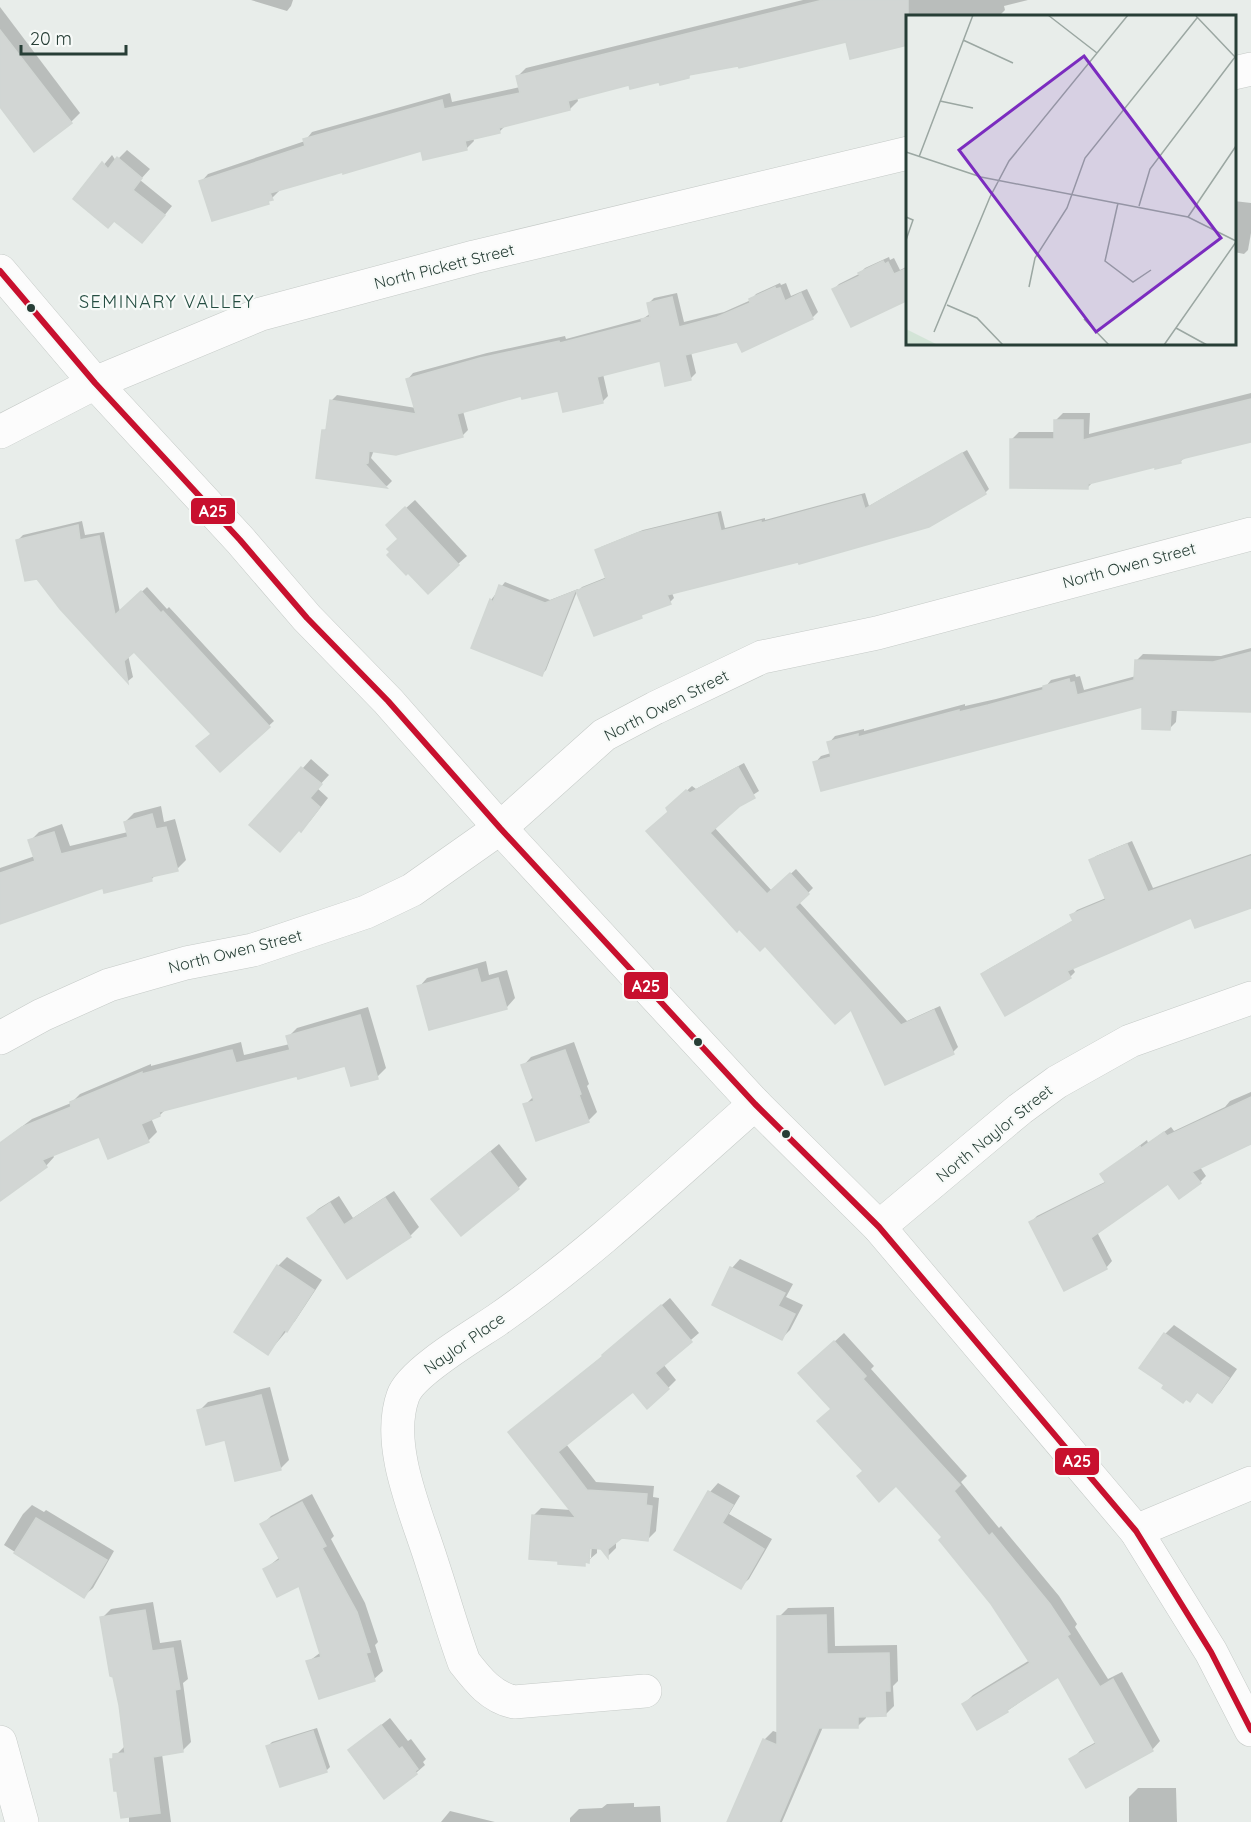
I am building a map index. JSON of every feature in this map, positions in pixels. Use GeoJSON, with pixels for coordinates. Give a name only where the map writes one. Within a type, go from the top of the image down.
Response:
{"type":"FeatureCollection","features":[{"type":"Feature","properties":{"kind":"street"},"geometry":{"type":"LineString","coordinates":[[1236,73],[1251,69]]}},
{"type":"Feature","properties":{"kind":"street","name":"North Pickett Street"},"geometry":{"type":"LineString","coordinates":[[0,432],[95,383],[261,314],[474,257],[906,153]]}},
{"type":"Feature","properties":{"kind":"street"},"geometry":{"type":"LineString","coordinates":[[0,272],[95,383],[240,540],[308,618],[388,701],[500,828],[755,1104],[879,1227],[1136,1531],[1211,1652],[1251,1730]]}},
{"type":"Feature","properties":{"kind":"street","name":"North Owen Street"},"geometry":{"type":"LineString","coordinates":[[0,1038],[42,1015],[109,985],[186,963],[253,950],[366,912],[412,890],[500,828],[604,735],[762,657],[877,633],[1251,534]]}},
{"type":"Feature","properties":{"kind":"street","name":"North Naylor Street"},"geometry":{"type":"LineString","coordinates":[[879,1227],[1020,1109],[1057,1082],[1130,1041],[1251,998]]}},
{"type":"Feature","properties":{"kind":"street","name":"Naylor Place"},"geometry":{"type":"LineString","coordinates":[[645,1691],[514,1702],[496,1696],[476,1678],[464,1662],[416,1516],[399,1444],[399,1412],[403,1393],[418,1375],[584,1256],[755,1104]]}},
{"type":"Feature","properties":{"kind":"street"},"geometry":{"type":"LineString","coordinates":[[1136,1531],[1251,1483]]}},
{"type":"Feature","properties":{"kind":"street"},"geometry":{"type":"LineString","coordinates":[[0,1742],[22,1822]]}},
{"type":"Feature","properties":{"kind":"building"},"geometry":{"type":"Polygon","coordinates":[[[823,0],[908,0],[906,45],[850,59],[846,42],[739,68],[738,66],[689,75],[689,78],[660,85],[659,82],[630,89],[629,85],[568,101],[570,110],[499,128],[500,133],[465,141],[467,150],[423,160],[421,151],[343,174],[343,172],[270,193],[273,200],[268,201],[269,204],[212,221],[199,181],[305,146],[303,139],[442,100],[444,109],[520,93],[516,76],[823,0]]]}},
{"type":"Feature","properties":{"kind":"building"},"geometry":{"type":"Polygon","coordinates":[[[0,30],[72,123],[34,152],[0,107],[0,30]]]}},
{"type":"Feature","properties":{"kind":"building"},"geometry":{"type":"Polygon","coordinates":[[[117,157],[142,178],[133,190],[165,215],[142,243],[114,221],[108,228],[73,199],[102,162],[108,169],[117,157]]]}},
{"type":"Feature","properties":{"kind":"building"},"geometry":{"type":"Polygon","coordinates":[[[883,261],[885,264],[888,262],[894,274],[906,269],[906,301],[851,327],[832,289],[860,276],[858,273],[883,261]]]}},
{"type":"Feature","properties":{"kind":"building"},"geometry":{"type":"Polygon","coordinates":[[[775,287],[780,288],[785,301],[801,293],[813,319],[742,352],[737,342],[685,355],[691,380],[665,386],[660,361],[597,377],[603,403],[563,412],[558,391],[522,399],[521,396],[457,414],[463,437],[396,455],[369,451],[368,463],[365,464],[387,488],[316,478],[322,430],[326,430],[330,400],[416,414],[406,379],[480,358],[559,341],[560,343],[642,322],[641,319],[650,317],[647,303],[672,297],[679,327],[717,317],[750,303],[749,299],[775,287]]]}},
{"type":"Feature","properties":{"kind":"building"},"geometry":{"type":"Polygon","coordinates":[[[1251,399],[1251,442],[1185,458],[1180,460],[1181,463],[1155,469],[1155,467],[1088,484],[1088,489],[1010,488],[1010,439],[1054,439],[1054,420],[1083,420],[1083,440],[1251,399]]]}},
{"type":"Feature","properties":{"kind":"building"},"geometry":{"type":"Polygon","coordinates":[[[962,453],[986,494],[929,527],[799,564],[798,562],[667,595],[671,604],[594,636],[576,591],[606,579],[595,550],[637,533],[717,514],[721,531],[761,521],[761,523],[861,496],[865,509],[962,453]]]}},
{"type":"Feature","properties":{"kind":"building"},"geometry":{"type":"Polygon","coordinates":[[[405,507],[459,565],[428,594],[387,555],[390,552],[387,549],[398,539],[386,525],[405,507]]]}},
{"type":"Feature","properties":{"kind":"building"},"geometry":{"type":"Polygon","coordinates":[[[78,525],[80,540],[99,536],[115,615],[141,591],[161,613],[163,611],[270,727],[220,772],[196,746],[211,734],[134,652],[124,661],[128,683],[60,609],[37,579],[25,581],[16,540],[78,525]]]}},
{"type":"Feature","properties":{"kind":"building"},"geometry":{"type":"Polygon","coordinates":[[[499,585],[545,603],[575,591],[542,676],[471,648],[490,599],[493,602],[499,585]]]}},
{"type":"Feature","properties":{"kind":"building"},"geometry":{"type":"Polygon","coordinates":[[[1251,652],[1251,712],[1171,710],[1170,730],[1142,729],[1142,707],[821,791],[813,762],[831,757],[827,742],[858,734],[858,737],[959,710],[959,712],[988,705],[1043,690],[1043,686],[1069,679],[1070,683],[1074,682],[1077,695],[1134,680],[1135,660],[1213,662],[1251,652]]]}},
{"type":"Feature","properties":{"kind":"building"},"geometry":{"type":"Polygon","coordinates":[[[301,767],[322,784],[310,798],[320,807],[301,832],[299,830],[280,852],[249,825],[301,767]]]}},
{"type":"Feature","properties":{"kind":"building"},"geometry":{"type":"Polygon","coordinates":[[[738,767],[755,798],[740,806],[710,833],[767,894],[790,873],[809,894],[795,907],[901,1025],[934,1010],[954,1054],[885,1085],[851,1010],[835,1024],[765,946],[760,951],[739,929],[737,932],[646,831],[668,812],[666,808],[686,790],[690,793],[738,767]]]}},
{"type":"Feature","properties":{"kind":"building"},"geometry":{"type":"Polygon","coordinates":[[[152,814],[156,829],[166,827],[178,871],[151,877],[152,881],[104,893],[103,888],[0,924],[0,873],[35,861],[28,840],[54,832],[61,854],[128,837],[124,822],[152,814]]]}},
{"type":"Feature","properties":{"kind":"building"},"geometry":{"type":"Polygon","coordinates":[[[1127,844],[1148,892],[1251,856],[1251,908],[1195,928],[1191,918],[1067,971],[1071,978],[1005,1016],[981,974],[1073,921],[1070,915],[1106,900],[1089,860],[1127,844]]]}},
{"type":"Feature","properties":{"kind":"building"},"geometry":{"type":"Polygon","coordinates":[[[477,969],[481,983],[498,978],[507,1009],[429,1030],[417,986],[477,969]]]}},
{"type":"Feature","properties":{"kind":"building"},"geometry":{"type":"Polygon","coordinates":[[[360,1015],[378,1079],[351,1086],[345,1066],[298,1079],[297,1076],[159,1112],[160,1116],[141,1124],[149,1142],[108,1159],[99,1137],[42,1160],[47,1167],[0,1201],[0,1143],[22,1127],[71,1107],[70,1102],[142,1072],[142,1074],[227,1051],[232,1050],[236,1063],[290,1050],[286,1036],[360,1015]]]}},
{"type":"Feature","properties":{"kind":"building"},"geometry":{"type":"Polygon","coordinates":[[[565,1050],[589,1122],[536,1141],[523,1104],[534,1101],[521,1065],[565,1050]]]}},
{"type":"Feature","properties":{"kind":"building"},"geometry":{"type":"Polygon","coordinates":[[[1251,1097],[1251,1144],[1192,1172],[1201,1183],[1179,1199],[1168,1184],[1091,1238],[1107,1269],[1064,1291],[1029,1222],[1106,1183],[1100,1174],[1164,1132],[1167,1136],[1251,1097]]]}},
{"type":"Feature","properties":{"kind":"building"},"geometry":{"type":"Polygon","coordinates":[[[490,1152],[519,1189],[461,1236],[431,1199],[490,1152]]]}},
{"type":"Feature","properties":{"kind":"building"},"geometry":{"type":"Polygon","coordinates":[[[385,1198],[411,1237],[347,1279],[307,1218],[330,1203],[344,1225],[385,1198]]]}},
{"type":"Feature","properties":{"kind":"building"},"geometry":{"type":"Polygon","coordinates":[[[277,1265],[314,1290],[287,1332],[284,1330],[268,1355],[234,1332],[277,1265]]]}},
{"type":"Feature","properties":{"kind":"building"},"geometry":{"type":"Polygon","coordinates":[[[730,1267],[785,1293],[778,1306],[795,1314],[782,1340],[712,1305],[730,1267]]]}},
{"type":"Feature","properties":{"kind":"building"},"geometry":{"type":"Polygon","coordinates":[[[661,1305],[692,1342],[655,1373],[669,1389],[647,1409],[633,1392],[558,1452],[587,1490],[647,1494],[646,1505],[652,1506],[648,1541],[622,1538],[608,1549],[608,1558],[601,1549],[590,1548],[589,1563],[585,1562],[585,1566],[529,1559],[532,1515],[576,1518],[508,1432],[603,1356],[661,1305]]]}},
{"type":"Feature","properties":{"kind":"building"},"geometry":{"type":"Polygon","coordinates":[[[1164,1333],[1229,1378],[1212,1403],[1197,1392],[1190,1402],[1186,1399],[1183,1403],[1162,1388],[1164,1385],[1139,1368],[1164,1333]]]}},
{"type":"Feature","properties":{"kind":"building"},"geometry":{"type":"Polygon","coordinates":[[[834,1341],[866,1376],[863,1379],[960,1485],[954,1491],[989,1536],[992,1533],[1050,1604],[1070,1634],[1067,1636],[1100,1687],[1113,1679],[1153,1751],[1086,1788],[1069,1759],[1096,1744],[1058,1677],[1007,1710],[1008,1712],[977,1730],[962,1704],[1030,1663],[991,1604],[939,1540],[942,1537],[896,1486],[879,1502],[857,1476],[863,1471],[817,1421],[831,1409],[798,1373],[834,1341]]]}},
{"type":"Feature","properties":{"kind":"building"},"geometry":{"type":"Polygon","coordinates":[[[261,1395],[281,1470],[235,1481],[225,1440],[206,1445],[197,1410],[261,1395]]]}},
{"type":"Feature","properties":{"kind":"building"},"geometry":{"type":"Polygon","coordinates":[[[708,1491],[733,1505],[722,1523],[764,1549],[741,1589],[674,1550],[708,1491]]]}},
{"type":"Feature","properties":{"kind":"building"},"geometry":{"type":"Polygon","coordinates":[[[302,1502],[326,1546],[322,1548],[357,1612],[370,1652],[366,1653],[375,1681],[319,1699],[306,1661],[321,1657],[299,1586],[277,1597],[263,1569],[280,1560],[260,1524],[302,1502]]]}},
{"type":"Feature","properties":{"kind":"building"},"geometry":{"type":"Polygon","coordinates":[[[36,1518],[107,1560],[84,1598],[14,1553],[36,1518]]]}},
{"type":"Feature","properties":{"kind":"building"},"geometry":{"type":"Polygon","coordinates":[[[145,1610],[152,1651],[173,1648],[180,1689],[175,1690],[183,1752],[153,1757],[160,1813],[121,1818],[117,1791],[114,1791],[110,1759],[113,1759],[113,1754],[125,1753],[119,1705],[113,1677],[110,1676],[100,1617],[145,1610]]]}},
{"type":"Feature","properties":{"kind":"building"},"geometry":{"type":"Polygon","coordinates":[[[826,1615],[827,1654],[889,1653],[890,1691],[885,1691],[886,1716],[858,1717],[858,1728],[819,1728],[779,1822],[727,1822],[763,1739],[777,1745],[777,1616],[826,1615]]]}},
{"type":"Feature","properties":{"kind":"building"},"geometry":{"type":"Polygon","coordinates":[[[381,1725],[399,1749],[402,1747],[418,1769],[415,1771],[417,1774],[384,1799],[348,1750],[381,1725]]]}},
{"type":"Feature","properties":{"kind":"building"},"geometry":{"type":"Polygon","coordinates":[[[313,1731],[327,1772],[280,1787],[266,1746],[313,1731]]]}},
{"type":"Feature","properties":{"kind":"transit line","name":"A25"},"geometry":{"type":"LineString","coordinates":[[0,271],[95,383],[240,540],[307,618],[388,701],[500,828],[755,1104],[879,1227],[1136,1531],[1211,1652],[1251,1730]]}},
{"type":"Feature","properties":{"kind":"district","name":"SEMINARY VALLEY"},"geometry":{"type":"Point","coordinates":[167,301]}}]}
